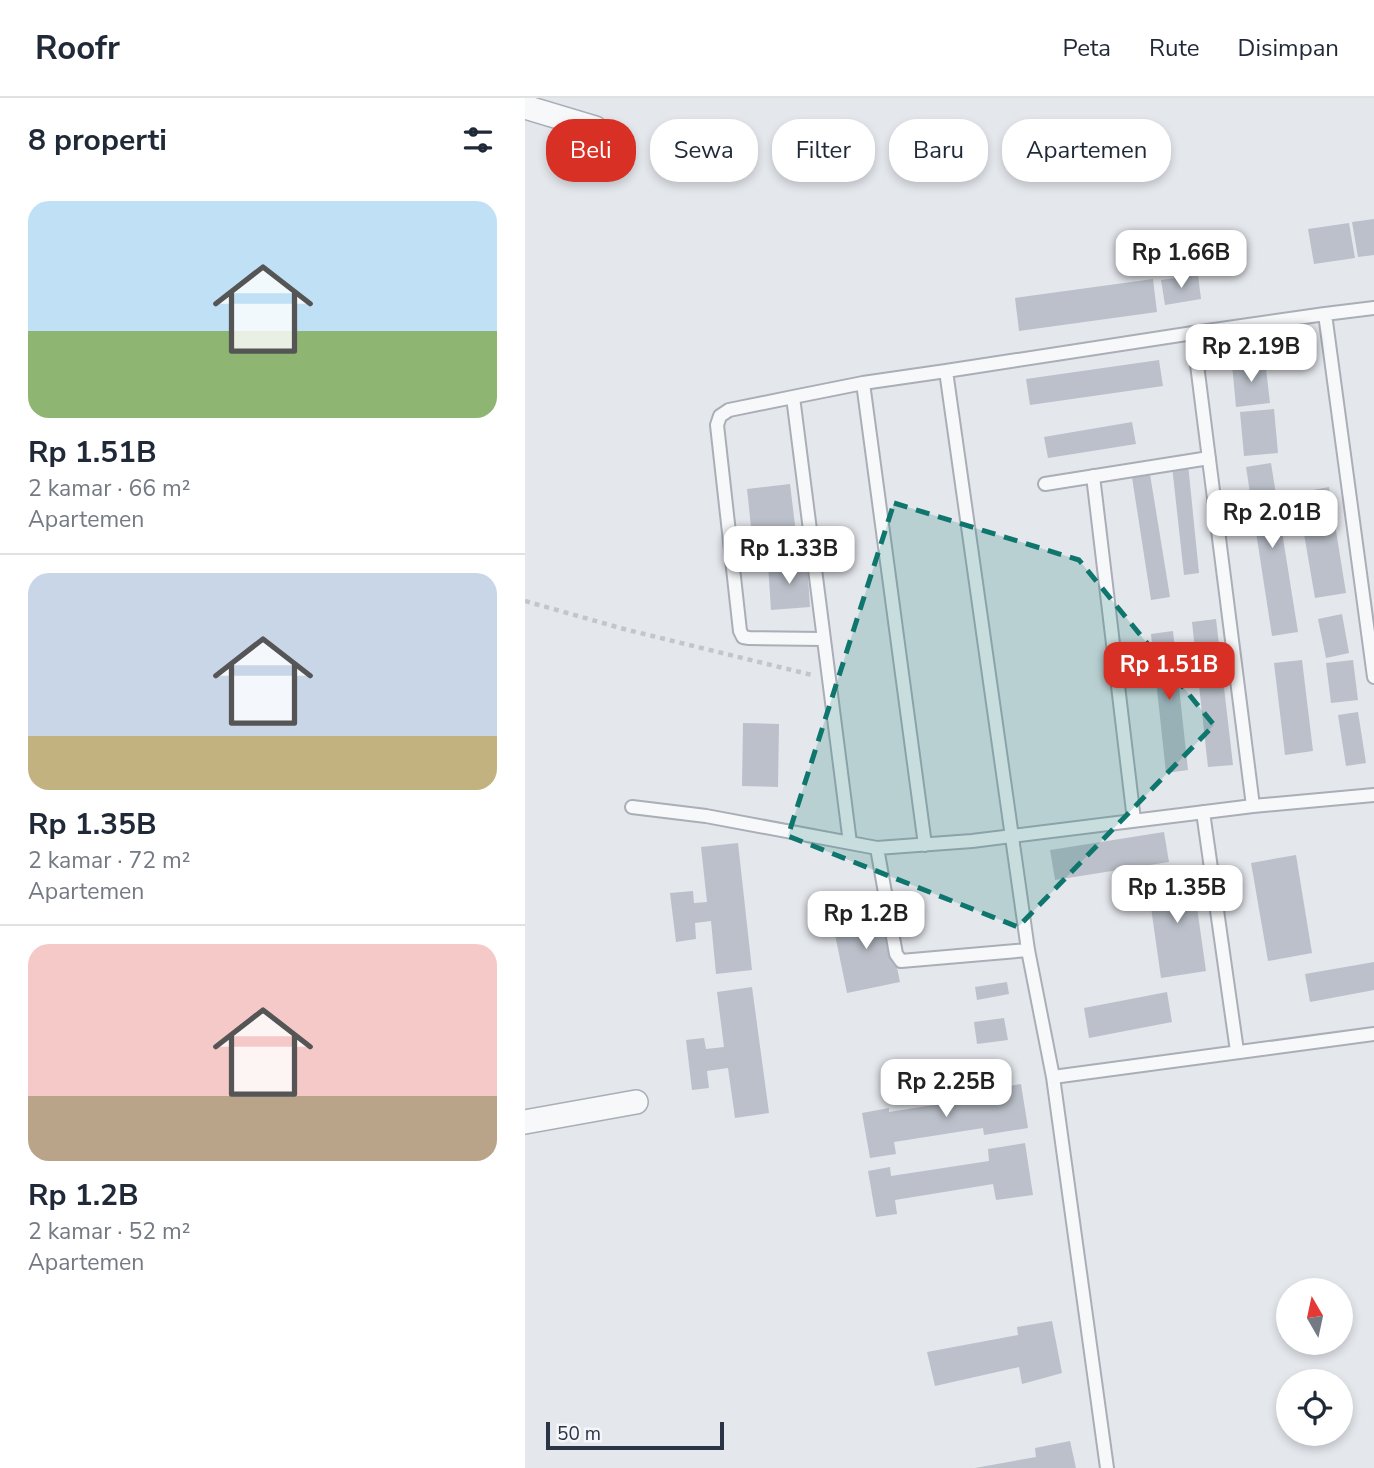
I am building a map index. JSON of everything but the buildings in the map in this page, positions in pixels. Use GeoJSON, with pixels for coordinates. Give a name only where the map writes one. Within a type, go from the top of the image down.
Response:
{"type":"FeatureCollection","features":[{"type":"Feature","properties":{"kind":"street"},"geometry":{"type":"LineString","coordinates":[[526,109],[562,119]]}},
{"type":"Feature","properties":{"kind":"street"},"geometry":{"type":"LineString","coordinates":[[525,1122],[636,1102]]}},
{"type":"Feature","properties":{"kind":"lane"},"geometry":{"type":"LineString","coordinates":[[823,639],[749,638],[743,637],[740,631],[717,425],[720,416],[729,410],[863,383],[1374,308]]}},
{"type":"Feature","properties":{"kind":"lane"},"geometry":{"type":"LineString","coordinates":[[1325,314],[1374,677]]}},
{"type":"Feature","properties":{"kind":"lane"},"geometry":{"type":"LineString","coordinates":[[1193,333],[1253,806]]}},
{"type":"Feature","properties":{"kind":"lane"},"geometry":{"type":"LineString","coordinates":[[946,371],[1028,950],[1053,1077],[1107,1468]]}},
{"type":"Feature","properties":{"kind":"lane"},"geometry":{"type":"LineString","coordinates":[[863,383],[925,845]]}},
{"type":"Feature","properties":{"kind":"lane"},"geometry":{"type":"LineString","coordinates":[[793,397],[850,843]]}},
{"type":"Feature","properties":{"kind":"lane"},"geometry":{"type":"LineString","coordinates":[[1045,484],[1209,458]]}},
{"type":"Feature","properties":{"kind":"lane"},"geometry":{"type":"LineString","coordinates":[[1093,476],[1134,820]]}},
{"type":"Feature","properties":{"kind":"lane"},"geometry":{"type":"LineString","coordinates":[[632,807],[706,816],[877,848],[1013,836],[1253,806],[1374,795]]}},
{"type":"Feature","properties":{"kind":"lane"},"geometry":{"type":"LineString","coordinates":[[1203,812],[1237,1051]]}},
{"type":"Feature","properties":{"kind":"lane"},"geometry":{"type":"LineString","coordinates":[[877,848],[896,954],[901,961],[1028,950]]}},
{"type":"Feature","properties":{"kind":"lane"},"geometry":{"type":"LineString","coordinates":[[1053,1077],[1374,1034]]}},
{"type":"Feature","properties":{"kind":"path"},"geometry":{"type":"LineString","coordinates":[[525,601],[624,629],[829,679]]}},
{"type":"Feature","properties":{"kind":"highlighted area"},"geometry":{"type":"Polygon","coordinates":[[[894,503],[1079,560],[1214,725],[1018,927],[788,836],[894,503]]]}}]}
